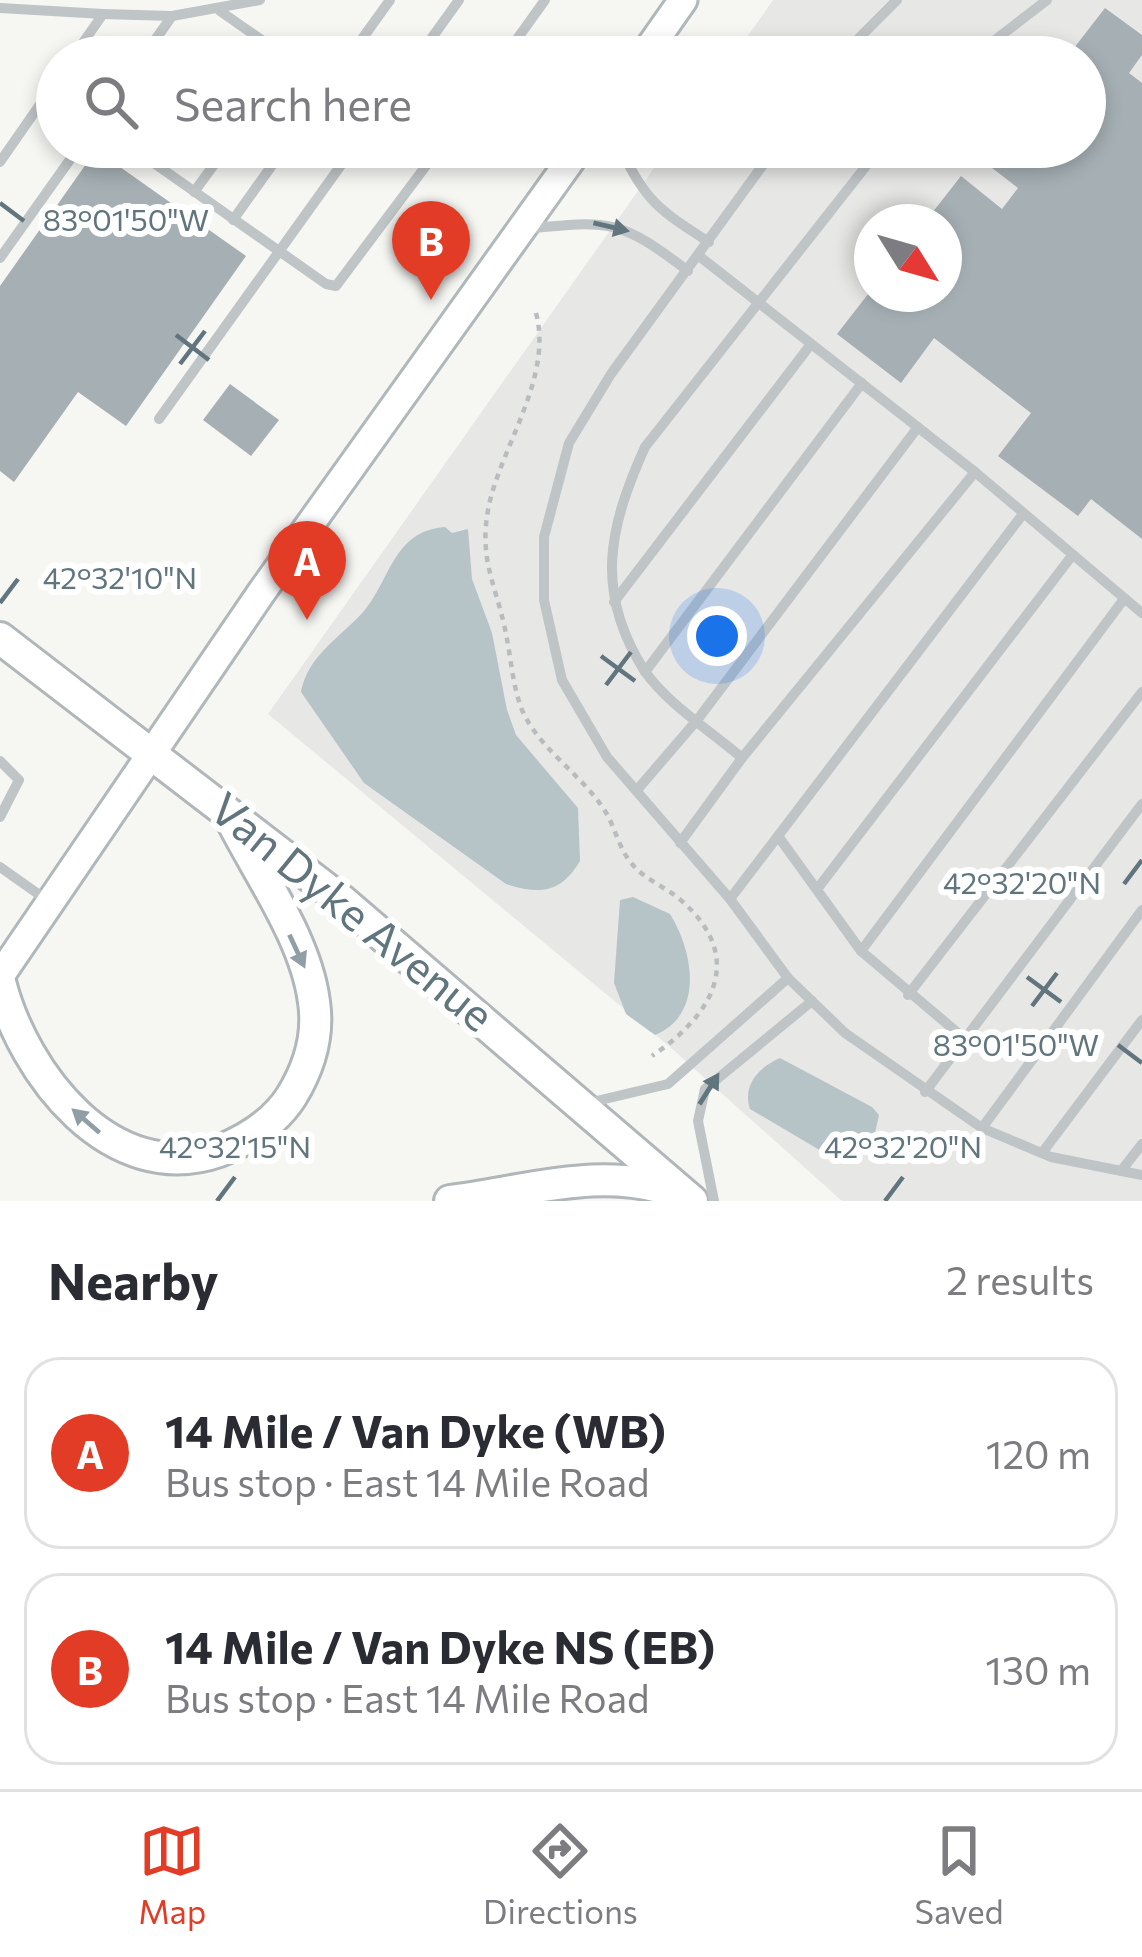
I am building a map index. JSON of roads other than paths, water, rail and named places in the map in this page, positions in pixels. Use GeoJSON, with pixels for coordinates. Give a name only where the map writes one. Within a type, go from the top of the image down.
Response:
{"type":"FeatureCollection","features":[{"type":"Feature","properties":{"kind":"main road"},"geometry":{"type":"LineString","coordinates":[[658,36],[683,0]]}},
{"type":"Feature","properties":{"kind":"main road"},"geometry":{"type":"LineString","coordinates":[[225,809],[300,956],[314,996],[308,1065],[268,1123],[229,1147],[186,1158],[119,1144],[76,1115],[28,1054],[10,1022],[0,979],[261,593],[565,168]]}},
{"type":"Feature","properties":{"kind":"main road","name":"Van Dyke Avenue"},"geometry":{"type":"LineString","coordinates":[[3,647],[225,809],[392,942],[698,1200]]}},
{"type":"Feature","properties":{"kind":"main road"},"geometry":{"type":"LineString","coordinates":[[451,1201],[595,1179],[659,1186],[698,1200]]}},
{"type":"Feature","properties":{"kind":"lane"},"geometry":{"type":"LineString","coordinates":[[0,8],[172,16],[220,11],[260,0]]}},
{"type":"Feature","properties":{"kind":"lane"},"geometry":{"type":"LineString","coordinates":[[364,36],[390,0]]}},
{"type":"Feature","properties":{"kind":"lane"},"geometry":{"type":"LineString","coordinates":[[433,36],[458,0]]}},
{"type":"Feature","properties":{"kind":"lane"},"geometry":{"type":"LineString","coordinates":[[519,36],[545,0]]}},
{"type":"Feature","properties":{"kind":"lane"},"geometry":{"type":"LineString","coordinates":[[861,36],[897,0]]}},
{"type":"Feature","properties":{"kind":"lane"},"geometry":{"type":"LineString","coordinates":[[1000,36],[1047,0]]}},
{"type":"Feature","properties":{"kind":"lane"},"geometry":{"type":"LineString","coordinates":[[220,11],[256,36]]}},
{"type":"Feature","properties":{"kind":"lane"},"geometry":{"type":"LineString","coordinates":[[88,36],[103,14]]}},
{"type":"Feature","properties":{"kind":"lane"},"geometry":{"type":"LineString","coordinates":[[158,36],[172,16]]}},
{"type":"Feature","properties":{"kind":"lane"},"geometry":{"type":"LineString","coordinates":[[0,162],[36,110]]}},
{"type":"Feature","properties":{"kind":"lane"},"geometry":{"type":"LineString","coordinates":[[0,258],[64,168]]}},
{"type":"Feature","properties":{"kind":"lane"},"geometry":{"type":"LineString","coordinates":[[160,168],[336,286],[424,168]]}},
{"type":"Feature","properties":{"kind":"lane"},"geometry":{"type":"LineString","coordinates":[[194,192],[212,168]]}},
{"type":"Feature","properties":{"kind":"lane"},"geometry":{"type":"LineString","coordinates":[[233,220],[270,168]]}},
{"type":"Feature","properties":{"kind":"lane"},"geometry":{"type":"LineString","coordinates":[[158,419],[338,168]]}},
{"type":"Feature","properties":{"kind":"lane"},"geometry":{"type":"LineString","coordinates":[[628,168],[651,204],[709,242]]}},
{"type":"Feature","properties":{"kind":"lane"},"geometry":{"type":"LineString","coordinates":[[761,168],[611,374],[569,443],[544,537],[544,600],[562,680],[607,757],[812,1001],[926,1092],[982,1128],[1042,1154],[1142,1175]]}},
{"type":"Feature","properties":{"kind":"lane"},"geometry":{"type":"LineString","coordinates":[[742,758],[645,672],[614,602],[609,554],[627,488],[645,447],[864,168]]}},
{"type":"Feature","properties":{"kind":"lane"},"geometry":{"type":"LineString","coordinates":[[522,230],[590,222],[620,225],[688,271]]}},
{"type":"Feature","properties":{"kind":"lane"},"geometry":{"type":"LineString","coordinates":[[699,256],[975,472],[1142,613]]}},
{"type":"Feature","properties":{"kind":"lane"},"geometry":{"type":"LineString","coordinates":[[614,602],[811,344]]}},
{"type":"Feature","properties":{"kind":"lane"},"geometry":{"type":"LineString","coordinates":[[645,672],[862,383]]}},
{"type":"Feature","properties":{"kind":"lane"},"geometry":{"type":"LineString","coordinates":[[637,790],[698,719],[919,427]]}},
{"type":"Feature","properties":{"kind":"lane"},"geometry":{"type":"LineString","coordinates":[[680,843],[742,758],[975,472]]}},
{"type":"Feature","properties":{"kind":"lane"},"geometry":{"type":"LineString","coordinates":[[730,898],[1023,514]]}},
{"type":"Feature","properties":{"kind":"lane"},"geometry":{"type":"LineString","coordinates":[[818,888],[1071,557]]}},
{"type":"Feature","properties":{"kind":"lane"},"geometry":{"type":"LineString","coordinates":[[860,951],[1124,599]]}},
{"type":"Feature","properties":{"kind":"lane"},"geometry":{"type":"LineString","coordinates":[[908,995],[1142,692]]}},
{"type":"Feature","properties":{"kind":"lane"},"geometry":{"type":"LineString","coordinates":[[0,761],[19,780],[0,818]]}},
{"type":"Feature","properties":{"kind":"lane"},"geometry":{"type":"LineString","coordinates":[[926,1092],[1142,804]]}},
{"type":"Feature","properties":{"kind":"lane"},"geometry":{"type":"LineString","coordinates":[[778,836],[860,951],[965,1039]]}},
{"type":"Feature","properties":{"kind":"lane"},"geometry":{"type":"LineString","coordinates":[[0,867],[51,902]]}},
{"type":"Feature","properties":{"kind":"lane"},"geometry":{"type":"LineString","coordinates":[[982,1128],[1142,910]]}},
{"type":"Feature","properties":{"kind":"lane"},"geometry":{"type":"LineString","coordinates":[[580,1104],[668,1084],[788,978]]}},
{"type":"Feature","properties":{"kind":"lane"},"geometry":{"type":"LineString","coordinates":[[698,1200],[698,1121],[705,1089],[812,1001]]}},
{"type":"Feature","properties":{"kind":"lane"},"geometry":{"type":"LineString","coordinates":[[1042,1154],[1142,1020]]}},
{"type":"Feature","properties":{"kind":"lane"},"geometry":{"type":"LineString","coordinates":[[1121,1171],[1142,1144]]}},
{"type":"Feature","properties":{"kind":"place","name":"14 Mile / Van Dyke NS (EB)"},"geometry":{"type":"Point","coordinates":[431,300]}},
{"type":"Feature","properties":{"kind":"place","name":"14 Mile / Van Dyke (WB)"},"geometry":{"type":"Point","coordinates":[307,620]}}]}
